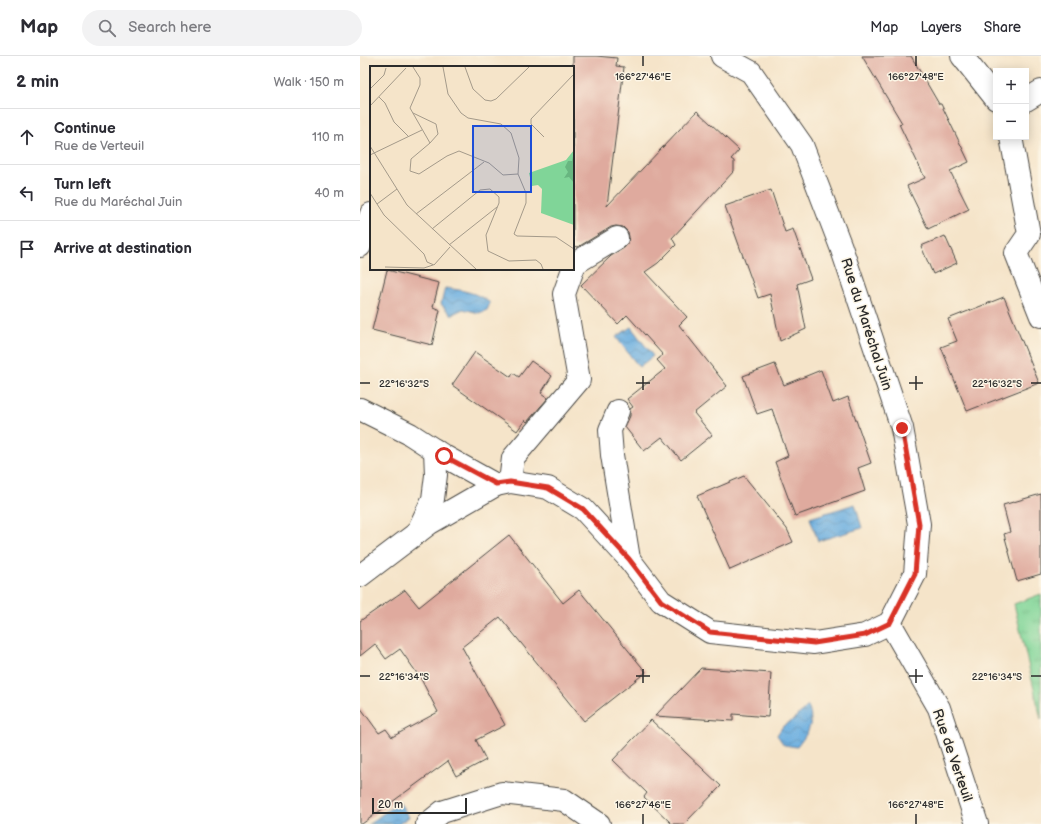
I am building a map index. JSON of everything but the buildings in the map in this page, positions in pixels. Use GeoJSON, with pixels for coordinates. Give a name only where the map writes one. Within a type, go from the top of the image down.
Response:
{"type":"FeatureCollection","features":[{"type":"Feature","properties":{"kind":"street","name":"Rue du Maréchal Juin"},"geometry":{"type":"LineString","coordinates":[[722,56],[751,72],[802,145],[841,247],[902,428],[919,524],[915,574],[890,623]]}},
{"type":"Feature","properties":{"kind":"street"},"geometry":{"type":"LineString","coordinates":[[962,56],[993,95]]}},
{"type":"Feature","properties":{"kind":"street"},"geometry":{"type":"LineString","coordinates":[[1029,98],[1041,91]]}},
{"type":"Feature","properties":{"kind":"street"},"geometry":{"type":"LineString","coordinates":[[1012,140],[1029,234],[1016,253],[1041,316]]}},
{"type":"Feature","properties":{"kind":"street"},"geometry":{"type":"LineString","coordinates":[[574,264],[616,238]]}},
{"type":"Feature","properties":{"kind":"street"},"geometry":{"type":"LineString","coordinates":[[360,576],[430,523],[503,483],[513,458],[579,380],[564,294],[572,270]]}},
{"type":"Feature","properties":{"kind":"street"},"geometry":{"type":"LineString","coordinates":[[360,409],[410,434],[435,450],[503,483],[548,488],[583,509],[629,559],[661,601],[710,632],[814,643],[865,635],[890,623]]}},
{"type":"Feature","properties":{"kind":"street"},"geometry":{"type":"LineString","coordinates":[[618,411],[610,430],[612,455],[629,559]]}},
{"type":"Feature","properties":{"kind":"street"},"geometry":{"type":"LineString","coordinates":[[417,533],[433,499],[436,475],[435,450]]}},
{"type":"Feature","properties":{"kind":"street","name":"Rue de Verteuil"},"geometry":{"type":"LineString","coordinates":[[890,623],[939,708],[977,824]]}},
{"type":"Feature","properties":{"kind":"street"},"geometry":{"type":"LineString","coordinates":[[427,824],[442,812],[502,793],[564,800],[599,824]]}},
{"type":"Feature","properties":{"kind":"green space"},"geometry":{"type":"Polygon","coordinates":[[[1041,594],[1041,719],[1014,604],[1041,594]]]}},
{"type":"Feature","properties":{"kind":"water"},"geometry":{"type":"Polygon","coordinates":[[[445,288],[480,296],[490,303],[487,310],[479,313],[463,309],[451,315],[441,304],[445,288]]]}},
{"type":"Feature","properties":{"kind":"water"},"geometry":{"type":"Polygon","coordinates":[[[631,327],[653,356],[639,367],[616,337],[631,327]]]}},
{"type":"Feature","properties":{"kind":"water"},"geometry":{"type":"Polygon","coordinates":[[[855,504],[862,528],[818,541],[810,518],[855,504]]]}},
{"type":"Feature","properties":{"kind":"water"},"geometry":{"type":"Polygon","coordinates":[[[808,706],[811,718],[809,728],[804,737],[797,747],[784,745],[777,735],[783,726],[793,720],[808,706]]]}},
{"type":"Feature","properties":{"kind":"water"},"geometry":{"type":"Polygon","coordinates":[[[399,802],[409,817],[399,824],[369,824],[399,802]]]}},
{"type":"Feature","properties":{"kind":"route"},"geometry":{"type":"LineString","coordinates":[[444,456],[496,484],[510,482],[548,488],[583,509],[629,559],[661,601],[710,632],[814,643],[865,635],[890,623],[915,574],[919,524],[902,428]]}}]}
